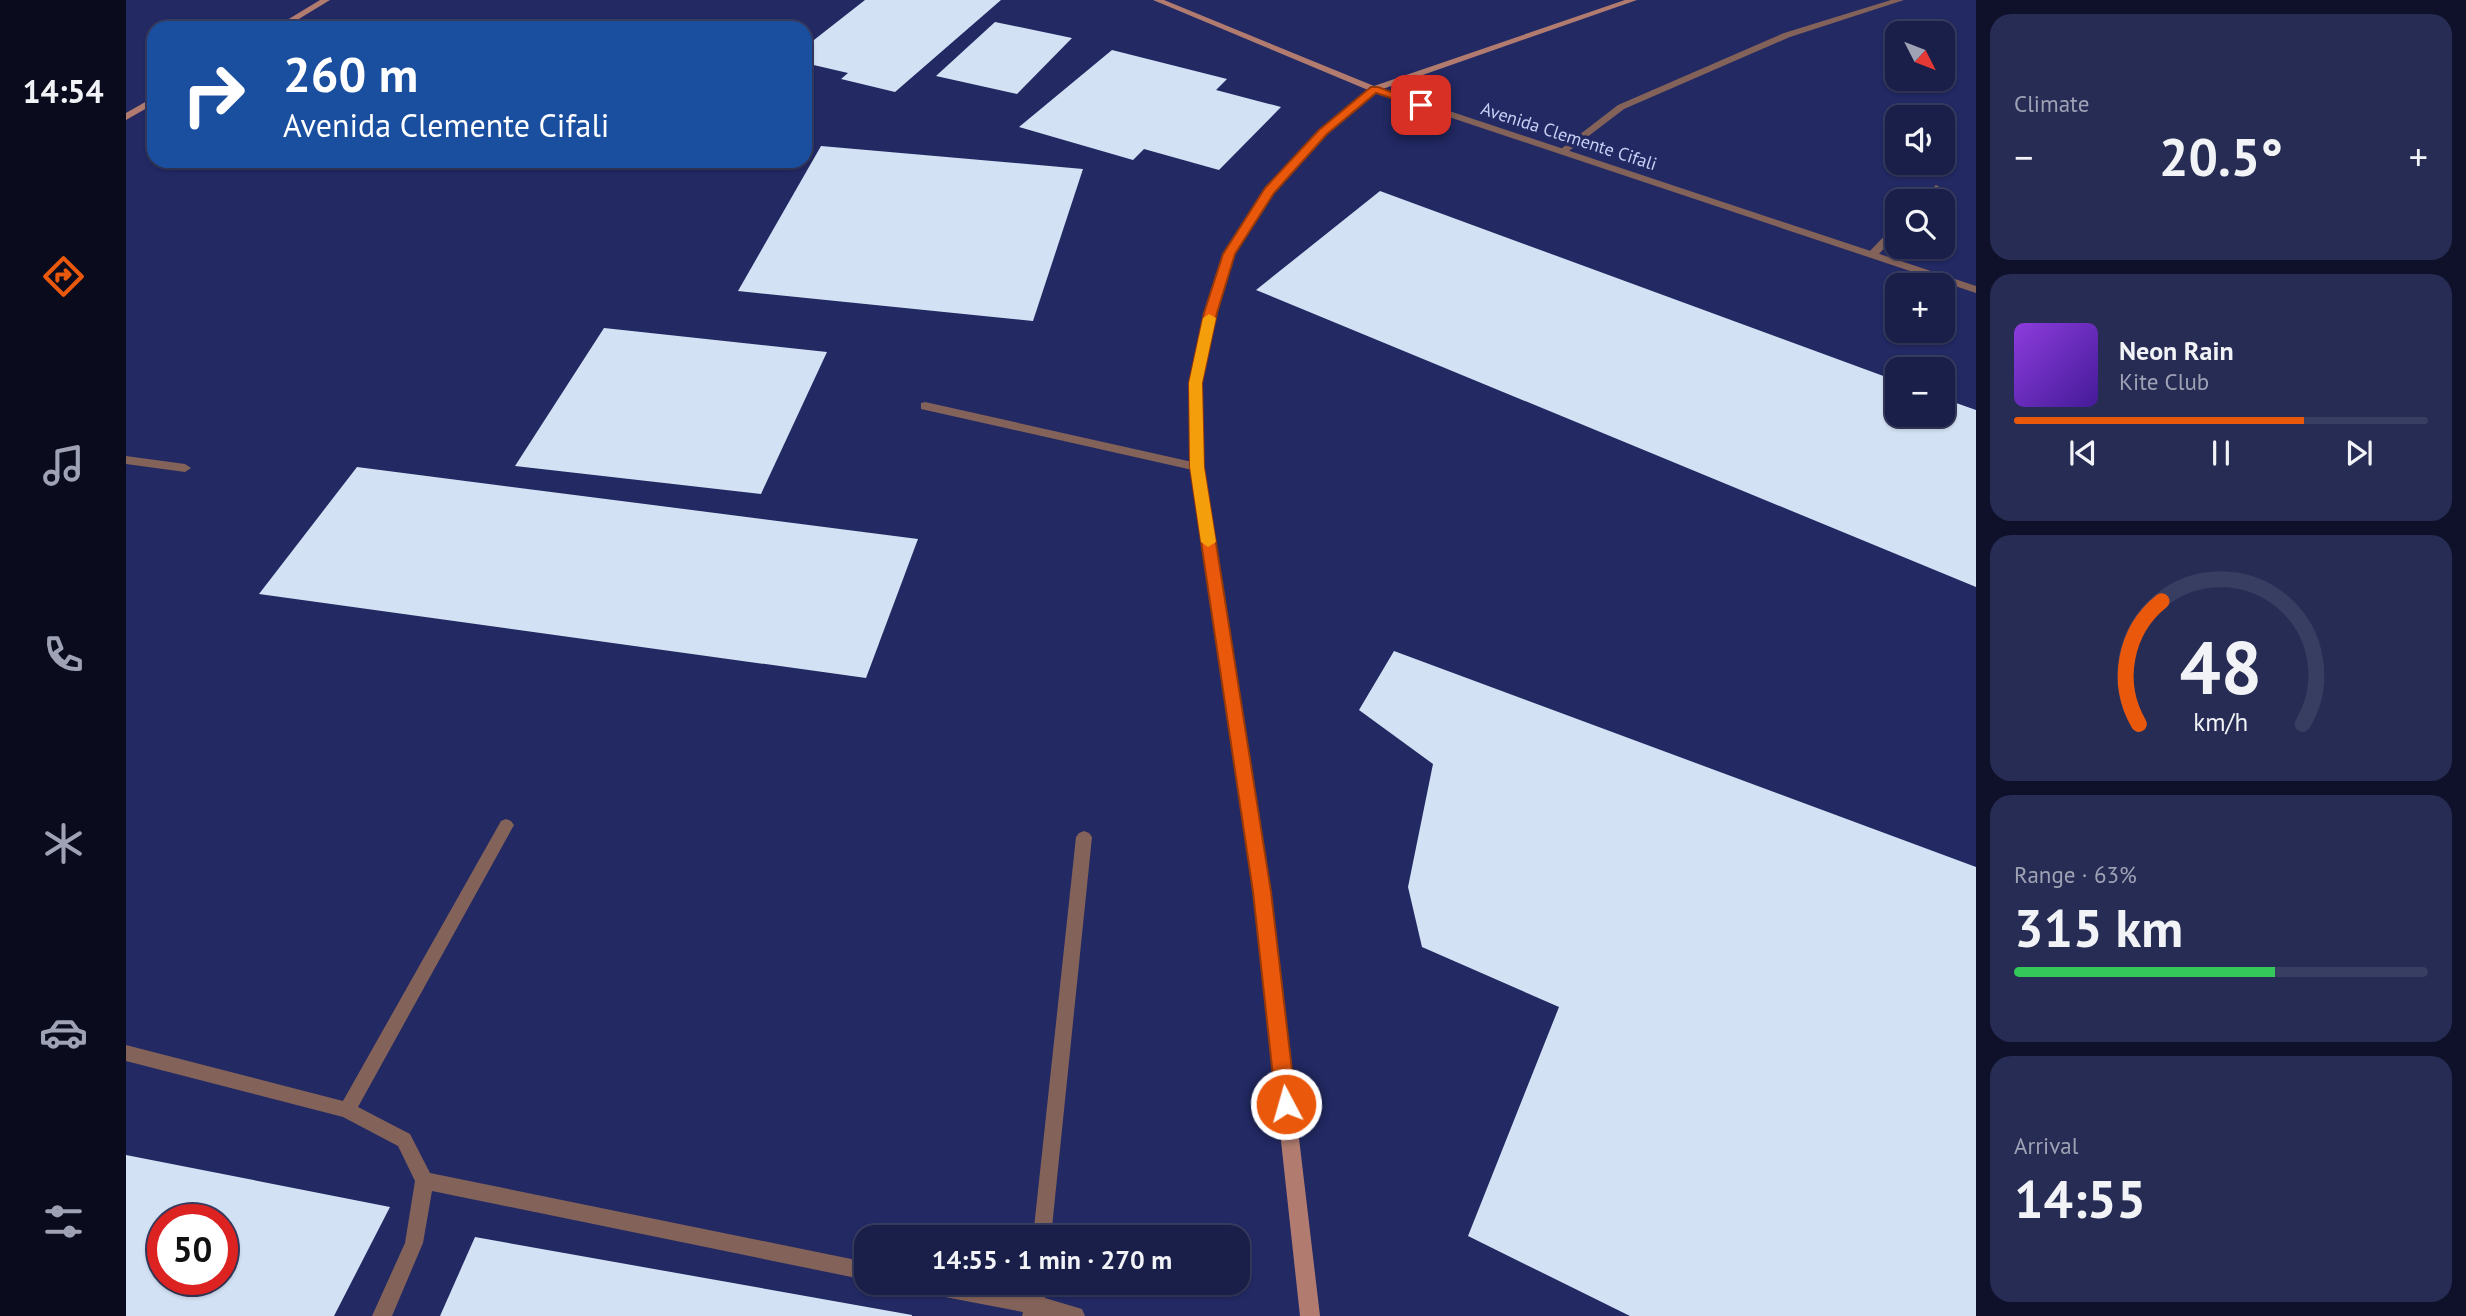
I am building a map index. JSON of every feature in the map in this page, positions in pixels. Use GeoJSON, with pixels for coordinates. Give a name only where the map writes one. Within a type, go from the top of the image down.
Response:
{"type":"FeatureCollection","features":[{"type":"Feature","properties":{"kind":"main road"},"geometry":{"type":"LineString","coordinates":[[290,21],[326,0]]}},
{"type":"Feature","properties":{"kind":"main road","name":"Avenida Clemente Cifali"},"geometry":{"type":"LineString","coordinates":[[1157,0],[1374,89]]}},
{"type":"Feature","properties":{"kind":"main road"},"geometry":{"type":"LineString","coordinates":[[1310,1316],[1262,892],[1197,467],[1196,383],[1210,313],[1229,254],[1269,191],[1323,132],[1374,89],[1633,0]]}},
{"type":"Feature","properties":{"kind":"main road"},"geometry":{"type":"LineString","coordinates":[[126,117],[147,104]]}},
{"type":"Feature","properties":{"kind":"street"},"geometry":{"type":"LineString","coordinates":[[1562,152],[1621,107],[1787,35],[1900,0]]}},
{"type":"Feature","properties":{"kind":"street","name":"Avenida Clemente Cifali"},"geometry":{"type":"LineString","coordinates":[[1374,89],[1976,290]]}},
{"type":"Feature","properties":{"kind":"street"},"geometry":{"type":"LineString","coordinates":[[1871,255],[1885,241]]}},
{"type":"Feature","properties":{"kind":"street"},"geometry":{"type":"LineString","coordinates":[[925,407],[1197,467]]}},
{"type":"Feature","properties":{"kind":"street"},"geometry":{"type":"LineString","coordinates":[[126,460],[185,468]]}},
{"type":"Feature","properties":{"kind":"street"},"geometry":{"type":"LineString","coordinates":[[347,1110],[506,825]]}},
{"type":"Feature","properties":{"kind":"street"},"geometry":{"type":"LineString","coordinates":[[1043,1225],[1084,837]]}},
{"type":"Feature","properties":{"kind":"street"},"geometry":{"type":"LineString","coordinates":[[126,1053],[347,1110],[404,1140],[424,1181],[414,1243],[382,1316]]}},
{"type":"Feature","properties":{"kind":"street"},"geometry":{"type":"LineString","coordinates":[[424,1181],[854,1269]]}},
{"type":"Feature","properties":{"kind":"street"},"geometry":{"type":"LineString","coordinates":[[971,1295],[1033,1311],[1075,1316]]}},
{"type":"Feature","properties":{"kind":"building"},"geometry":{"type":"Polygon","coordinates":[[[865,0],[1001,0],[895,92],[841,79],[848,73],[812,65],[812,42],[865,0]]]}},
{"type":"Feature","properties":{"kind":"building"},"geometry":{"type":"Polygon","coordinates":[[[995,22],[1072,38],[1017,94],[936,76],[995,22]]]}},
{"type":"Feature","properties":{"kind":"building"},"geometry":{"type":"Polygon","coordinates":[[[1112,50],[1227,79],[1216,90],[1281,107],[1219,170],[1144,149],[1133,160],[1019,127],[1112,50]]]}},
{"type":"Feature","properties":{"kind":"building"},"geometry":{"type":"Polygon","coordinates":[[[821,146],[1083,169],[1033,321],[738,291],[808,168],[812,168],[812,162],[821,146]]]}},
{"type":"Feature","properties":{"kind":"building"},"geometry":{"type":"Polygon","coordinates":[[[1380,191],[1885,377],[1885,427],[1955,427],[1955,403],[1976,410],[1976,587],[1256,290],[1380,191]]]}},
{"type":"Feature","properties":{"kind":"building"},"geometry":{"type":"Polygon","coordinates":[[[604,328],[827,352],[761,494],[515,466],[604,328]]]}},
{"type":"Feature","properties":{"kind":"building"},"geometry":{"type":"Polygon","coordinates":[[[357,467],[918,539],[866,678],[259,594],[357,467]]]}},
{"type":"Feature","properties":{"kind":"building"},"geometry":{"type":"Polygon","coordinates":[[[1394,651],[1976,867],[1976,1316],[1630,1316],[1468,1236],[1559,1007],[1422,947],[1408,887],[1433,764],[1359,710],[1394,651]]]}},
{"type":"Feature","properties":{"kind":"building"},"geometry":{"type":"Polygon","coordinates":[[[126,1155],[390,1207],[334,1316],[126,1316],[126,1155]]]}},
{"type":"Feature","properties":{"kind":"building"},"geometry":{"type":"Polygon","coordinates":[[[475,1237],[912,1315],[912,1316],[440,1316],[475,1237]]]}},
{"type":"Feature","properties":{"kind":"slow traffic"},"geometry":{"type":"LineString","coordinates":[[1208,542],[1197,467],[1196,383],[1209,318]]}},
{"type":"Feature","properties":{"kind":"route"},"geometry":{"type":"LineString","coordinates":[[1286,1104],[1262,892],[1197,467],[1196,383],[1210,313],[1229,254],[1269,191],[1323,132],[1374,89],[1421,105]]}}]}
